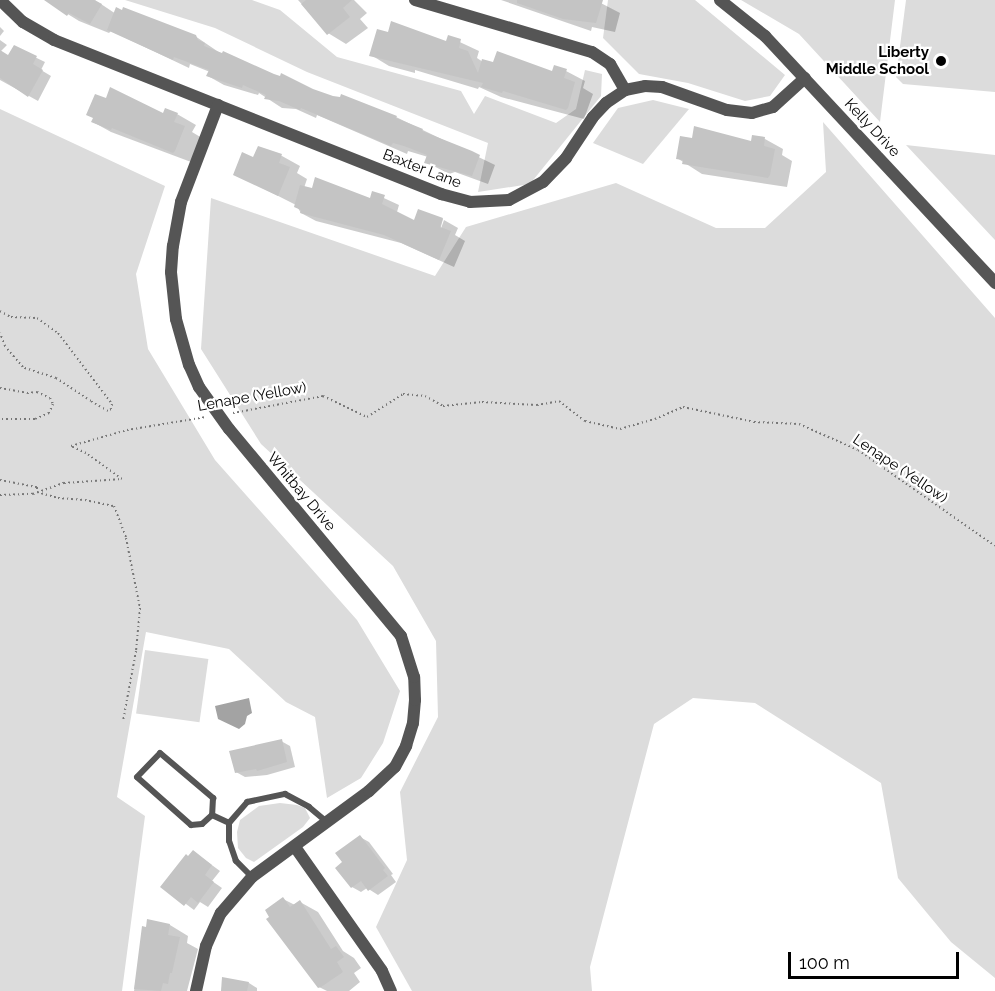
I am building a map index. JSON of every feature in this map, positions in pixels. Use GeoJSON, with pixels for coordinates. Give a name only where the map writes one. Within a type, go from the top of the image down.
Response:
{"type":"FeatureCollection","features":[{"type":"Feature","properties":{"kind":"street","name":"Baxter Lane"},"geometry":{"type":"LineString","coordinates":[[0,0],[23,22],[54,40],[441,194],[470,202],[492,202],[519,196],[543,182],[555,172],[593,117],[606,103],[625,90]]}},
{"type":"Feature","properties":{"kind":"street"},"geometry":{"type":"LineString","coordinates":[[415,0],[592,52],[610,64],[625,90],[645,86],[662,87],[727,110],[752,113],[773,107],[806,78]]}},
{"type":"Feature","properties":{"kind":"street","name":"Kelly Drive"},"geometry":{"type":"LineString","coordinates":[[720,0],[765,36],[806,78],[995,283]]}},
{"type":"Feature","properties":{"kind":"street","name":"Whitbay Drive"},"geometry":{"type":"LineString","coordinates":[[196,991],[201,963],[221,913],[252,877],[383,780],[395,767],[406,746],[413,723],[415,700],[410,657],[401,636],[386,615],[218,415],[199,387],[189,365],[176,319],[171,272],[173,246],[181,202],[218,105]]}},
{"type":"Feature","properties":{"kind":"street"},"geometry":{"type":"LineString","coordinates":[[295,847],[382,971],[391,991]]}},
{"type":"Feature","properties":{"kind":"lane"},"geometry":{"type":"LineString","coordinates":[[159,753],[213,798],[212,815],[202,824],[191,825],[137,777],[159,753]]}},
{"type":"Feature","properties":{"kind":"lane"},"geometry":{"type":"LineString","coordinates":[[252,877],[236,861],[229,841],[229,823],[247,802],[285,794],[309,807],[327,823]]}},
{"type":"Feature","properties":{"kind":"lane"},"geometry":{"type":"LineString","coordinates":[[212,815],[229,823]]}},
{"type":"Feature","properties":{"kind":"path"},"geometry":{"type":"LineString","coordinates":[[0,311],[11,317],[37,318],[58,333],[112,404],[111,409],[108,411],[56,378],[23,367],[5,346],[0,333]]}},
{"type":"Feature","properties":{"kind":"path"},"geometry":{"type":"LineString","coordinates":[[0,388],[27,393],[37,392],[50,398],[53,404],[49,412],[35,419],[0,419]]}},
{"type":"Feature","properties":{"kind":"path","name":"Lenape (Yellow)"},"geometry":{"type":"LineString","coordinates":[[0,495],[33,494],[64,483],[122,479],[86,453],[71,446],[127,430],[258,410],[297,399],[323,396],[367,417],[403,394],[425,396],[443,406],[482,402],[537,405],[559,401],[585,421],[620,429],[655,419],[682,407],[754,422],[799,424],[858,450],[995,546]]}},
{"type":"Feature","properties":{"kind":"path"},"geometry":{"type":"LineString","coordinates":[[0,480],[37,487],[37,492],[58,498],[85,500],[114,506],[122,527],[140,608],[136,651],[123,721]]}},
{"type":"Feature","properties":{"kind":"shaded area"},"geometry":{"type":"Polygon","coordinates":[[[125,0],[252,0],[280,10],[337,57],[461,91],[474,114],[485,96],[556,123],[576,109],[585,70],[602,74],[601,96],[530,184],[478,192],[488,143],[307,72],[215,28],[125,0]]]}},
{"type":"Feature","properties":{"kind":"shaded area"},"geometry":{"type":"Polygon","coordinates":[[[608,0],[695,0],[785,75],[770,96],[745,101],[688,83],[639,74],[603,38],[608,0]]]}},
{"type":"Feature","properties":{"kind":"shaded area"},"geometry":{"type":"Polygon","coordinates":[[[741,0],[895,0],[880,122],[799,34],[741,0]]]}},
{"type":"Feature","properties":{"kind":"shaded area"},"geometry":{"type":"Polygon","coordinates":[[[906,0],[995,0],[995,92],[903,84],[896,77],[906,0]]]}},
{"type":"Feature","properties":{"kind":"shaded area"},"geometry":{"type":"Polygon","coordinates":[[[653,100],[689,109],[643,164],[593,143],[618,108],[653,100]]]}},
{"type":"Feature","properties":{"kind":"shaded area"},"geometry":{"type":"Polygon","coordinates":[[[0,109],[165,186],[136,274],[148,349],[215,460],[357,620],[400,691],[383,743],[361,778],[327,798],[315,717],[286,702],[229,649],[146,632],[117,797],[145,816],[122,991],[0,991],[0,109]]]}},
{"type":"Feature","properties":{"kind":"shaded area"},"geometry":{"type":"Polygon","coordinates":[[[823,122],[995,318],[995,978],[951,942],[898,878],[881,783],[755,703],[693,698],[654,724],[590,967],[592,991],[412,991],[376,927],[407,860],[400,792],[438,717],[436,641],[393,566],[261,444],[201,349],[211,198],[435,276],[466,227],[616,183],[716,228],[765,228],[826,172],[823,122]]]}},
{"type":"Feature","properties":{"kind":"shaded area"},"geometry":{"type":"Polygon","coordinates":[[[906,145],[995,155],[995,240],[906,145]]]}},
{"type":"Feature","properties":{"kind":"shaded area"},"geometry":{"type":"Polygon","coordinates":[[[145,650],[208,659],[199,722],[136,713],[145,650]]]}},
{"type":"Feature","properties":{"kind":"shaded area"},"geometry":{"type":"Polygon","coordinates":[[[249,698],[252,713],[247,716],[245,724],[239,729],[218,719],[215,706],[249,698]]]}},
{"type":"Feature","properties":{"kind":"shaded area"},"geometry":{"type":"Polygon","coordinates":[[[280,803],[305,808],[310,818],[303,827],[254,862],[246,858],[238,848],[237,832],[240,820],[259,806],[280,803]]]}},
{"type":"Feature","properties":{"kind":"building"},"geometry":{"type":"Polygon","coordinates":[[[44,0],[94,0],[102,4],[90,24],[69,13],[67,16],[44,0]]]}},
{"type":"Feature","properties":{"kind":"building"},"geometry":{"type":"Polygon","coordinates":[[[306,0],[352,0],[343,8],[350,17],[327,35],[301,4],[306,0]]]}},
{"type":"Feature","properties":{"kind":"building"},"geometry":{"type":"Polygon","coordinates":[[[517,0],[603,0],[596,23],[563,19],[517,3],[517,0]]]}},
{"type":"Feature","properties":{"kind":"building"},"geometry":{"type":"Polygon","coordinates":[[[116,7],[122,10],[123,7],[196,35],[198,40],[205,43],[204,46],[222,53],[223,51],[274,74],[280,76],[281,73],[313,89],[333,96],[340,97],[341,94],[397,116],[396,118],[423,129],[422,131],[472,151],[480,155],[472,176],[424,163],[427,155],[393,143],[391,146],[301,108],[300,110],[279,101],[264,99],[266,95],[243,85],[242,88],[206,76],[209,70],[174,57],[173,60],[107,30],[116,7]]]}},
{"type":"Feature","properties":{"kind":"building"},"geometry":{"type":"Polygon","coordinates":[[[391,21],[446,41],[448,35],[461,39],[459,48],[468,51],[478,73],[482,59],[493,62],[497,51],[552,71],[554,65],[567,69],[564,78],[575,82],[568,108],[566,110],[503,91],[502,93],[481,87],[483,83],[369,56],[377,29],[388,32],[391,21]]]}},
{"type":"Feature","properties":{"kind":"building"},"geometry":{"type":"Polygon","coordinates":[[[14,45],[37,56],[33,64],[43,70],[28,97],[0,78],[0,50],[8,55],[14,45]]]}},
{"type":"Feature","properties":{"kind":"building"},"geometry":{"type":"Polygon","coordinates":[[[110,87],[163,113],[165,108],[178,113],[174,122],[185,126],[173,153],[112,128],[111,130],[91,122],[93,118],[86,115],[95,94],[106,98],[110,87]]]}},
{"type":"Feature","properties":{"kind":"building"},"geometry":{"type":"Polygon","coordinates":[[[694,126],[751,141],[752,135],[765,137],[764,146],[775,149],[768,178],[682,164],[683,160],[676,159],[680,136],[692,138],[694,126]]]}},
{"type":"Feature","properties":{"kind":"building"},"geometry":{"type":"Polygon","coordinates":[[[258,146],[282,154],[279,163],[290,167],[278,196],[233,175],[242,152],[253,157],[258,146]]]}},
{"type":"Feature","properties":{"kind":"building"},"geometry":{"type":"Polygon","coordinates":[[[315,177],[370,198],[372,191],[385,195],[382,204],[414,220],[418,209],[443,218],[440,227],[451,231],[439,260],[384,235],[300,213],[301,210],[294,207],[300,185],[312,188],[315,177]]]}},
{"type":"Feature","properties":{"kind":"building"},"geometry":{"type":"Polygon","coordinates":[[[282,739],[287,762],[257,771],[256,769],[235,773],[229,751],[282,739]]]}},
{"type":"Feature","properties":{"kind":"building"},"geometry":{"type":"Polygon","coordinates":[[[360,835],[385,868],[383,870],[388,876],[368,891],[361,881],[351,888],[335,868],[342,862],[335,853],[360,835]]]}},
{"type":"Feature","properties":{"kind":"building"},"geometry":{"type":"Polygon","coordinates":[[[193,850],[212,865],[205,875],[214,882],[198,903],[191,897],[184,906],[160,887],[186,854],[188,856],[193,850]]]}},
{"type":"Feature","properties":{"kind":"building"},"geometry":{"type":"Polygon","coordinates":[[[283,897],[290,907],[300,900],[331,949],[336,946],[344,957],[337,962],[343,972],[321,987],[318,988],[266,919],[269,917],[265,910],[283,897]]]}},
{"type":"Feature","properties":{"kind":"building"},"geometry":{"type":"Polygon","coordinates":[[[147,919],[170,924],[168,935],[180,937],[172,973],[170,973],[168,984],[163,983],[161,991],[134,989],[142,926],[146,927],[147,919]]]}},
{"type":"Feature","properties":{"kind":"building"},"geometry":{"type":"Polygon","coordinates":[[[222,977],[249,982],[247,991],[221,991],[222,977]]]}},
{"type":"Feature","properties":{"kind":"place","name":"Liberty Middle School"},"geometry":{"type":"Point","coordinates":[941,61]}}]}
